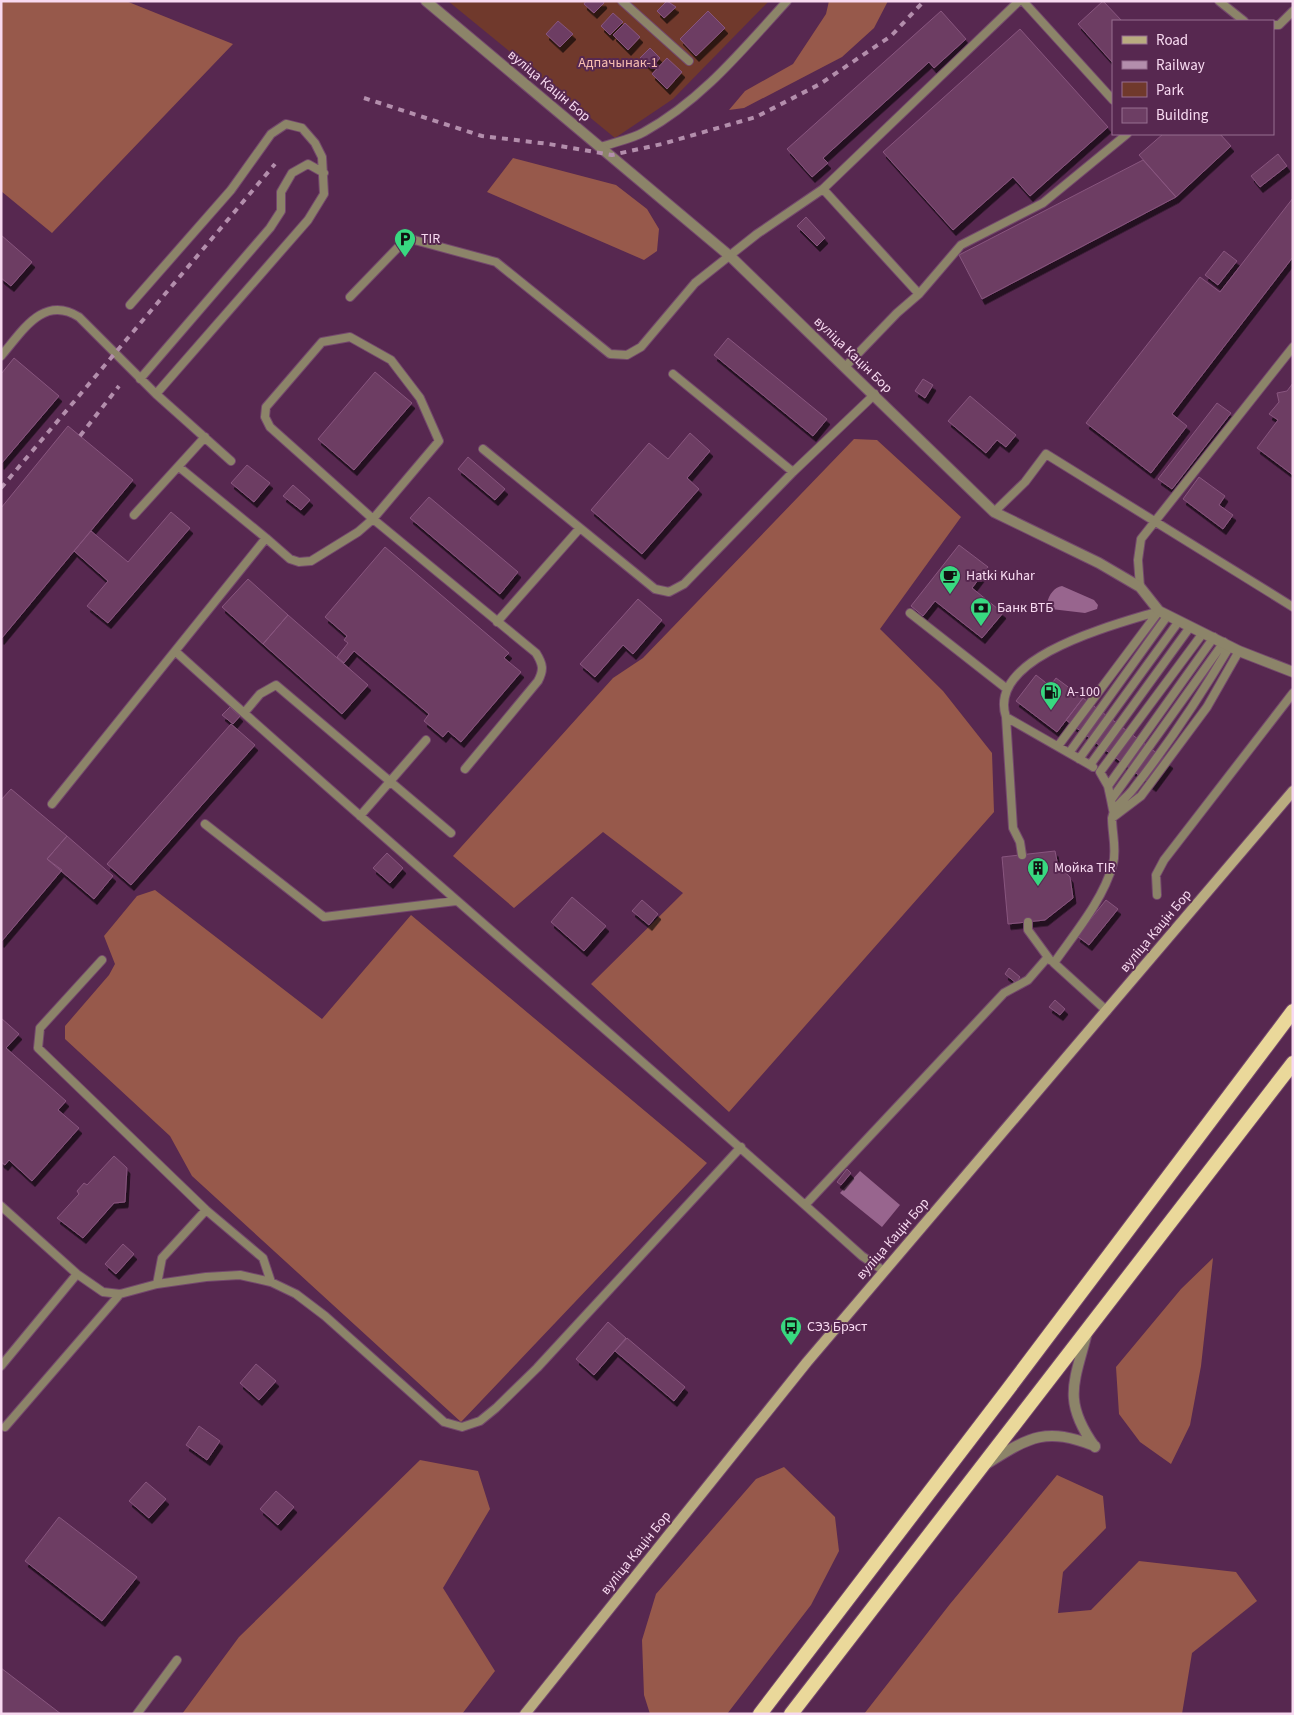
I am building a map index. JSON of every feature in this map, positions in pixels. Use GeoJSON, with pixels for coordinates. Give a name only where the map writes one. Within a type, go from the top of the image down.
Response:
{"type":"FeatureCollection","features":[{"type":"Feature","properties":{"kind":"highway"},"geometry":{"type":"LineString","coordinates":[[760,1714],[1293,1011]]}},
{"type":"Feature","properties":{"kind":"highway"},"geometry":{"type":"LineString","coordinates":[[791,1714],[1293,1063]]}},
{"type":"Feature","properties":{"kind":"main road","name":"вуліца Кацін Бор"},"geometry":{"type":"LineString","coordinates":[[525,1714],[807,1362],[1293,791]]}},
{"type":"Feature","properties":{"kind":"street","name":"вуліца Кацін Бор"},"geometry":{"type":"LineString","coordinates":[[426,1],[731,257],[875,394],[994,512],[1099,563],[1140,587],[1164,613],[1190,627],[1214,637],[1231,647],[1293,672]]}},
{"type":"Feature","properties":{"kind":"street"},"geometry":{"type":"LineString","coordinates":[[981,1467],[1016,1445],[1036,1437],[1055,1434],[1071,1437],[1095,1447],[1081,1427],[1074,1411],[1074,1388],[1089,1326]]}},
{"type":"Feature","properties":{"kind":"lane"},"geometry":{"type":"LineString","coordinates":[[622,1],[689,61]]}},
{"type":"Feature","properties":{"kind":"lane"},"geometry":{"type":"LineString","coordinates":[[601,147],[643,133],[711,84],[787,1]]}},
{"type":"Feature","properties":{"kind":"lane"},"geometry":{"type":"LineString","coordinates":[[350,297],[408,238],[496,262],[610,354],[627,355],[641,347],[695,283],[731,257],[757,234],[823,189],[1018,1]]}},
{"type":"Feature","properties":{"kind":"lane"},"geometry":{"type":"LineString","coordinates":[[1023,1],[1112,99]]}},
{"type":"Feature","properties":{"kind":"lane"},"geometry":{"type":"LineString","coordinates":[[1219,1],[1243,20]]}},
{"type":"Feature","properties":{"kind":"lane"},"geometry":{"type":"LineString","coordinates":[[1274,25],[1279,25],[1293,11]]}},
{"type":"Feature","properties":{"kind":"lane"},"geometry":{"type":"LineString","coordinates":[[130,306],[230,190],[271,134],[286,124],[302,128],[322,157],[324,194],[308,220],[156,394]]}},
{"type":"Feature","properties":{"kind":"lane"},"geometry":{"type":"LineString","coordinates":[[846,366],[897,312],[919,294],[961,245],[1043,203],[1126,135]]}},
{"type":"Feature","properties":{"kind":"lane"},"geometry":{"type":"LineString","coordinates":[[140,379],[270,228],[281,211],[281,192],[292,173],[308,164],[324,173]]}},
{"type":"Feature","properties":{"kind":"lane"},"geometry":{"type":"LineString","coordinates":[[823,189],[919,294]]}},
{"type":"Feature","properties":{"kind":"lane"},"geometry":{"type":"LineString","coordinates":[[1,356],[36,316],[53,309],[68,310],[79,317],[140,379],[231,461]]}},
{"type":"Feature","properties":{"kind":"lane"},"geometry":{"type":"LineString","coordinates":[[179,467],[290,559],[299,562],[311,561],[358,532],[373,519],[439,441],[420,398],[391,360],[350,337],[322,342],[266,407],[264,417],[270,427],[373,519],[536,653],[542,663],[542,673],[538,681],[465,769]]}},
{"type":"Feature","properties":{"kind":"lane"},"geometry":{"type":"LineString","coordinates":[[1140,587],[1138,560],[1141,539],[1293,347]]}},
{"type":"Feature","properties":{"kind":"lane"},"geometry":{"type":"LineString","coordinates":[[673,374],[793,472]]}},
{"type":"Feature","properties":{"kind":"lane"},"geometry":{"type":"LineString","coordinates":[[483,450],[655,589],[669,592],[684,584],[793,472],[875,394]]}},
{"type":"Feature","properties":{"kind":"lane"},"geometry":{"type":"LineString","coordinates":[[134,515],[205,437]]}},
{"type":"Feature","properties":{"kind":"lane"},"geometry":{"type":"LineString","coordinates":[[994,512],[1025,482],[1046,454],[1293,607]]}},
{"type":"Feature","properties":{"kind":"lane"},"geometry":{"type":"LineString","coordinates":[[497,622],[580,528]]}},
{"type":"Feature","properties":{"kind":"lane"},"geometry":{"type":"LineString","coordinates":[[52,804],[266,538]]}},
{"type":"Feature","properties":{"kind":"lane"},"geometry":{"type":"LineString","coordinates":[[910,613],[1007,689]]}},
{"type":"Feature","properties":{"kind":"lane"},"geometry":{"type":"LineString","coordinates":[[1022,855],[1020,842],[1013,828],[1006,717],[1002,705],[1007,689],[1027,665],[1062,643],[1164,613]]}},
{"type":"Feature","properties":{"kind":"lane"},"geometry":{"type":"LineString","coordinates":[[1058,746],[1164,613]]}},
{"type":"Feature","properties":{"kind":"lane"},"geometry":{"type":"LineString","coordinates":[[1068,753],[1164,613]]}},
{"type":"Feature","properties":{"kind":"lane"},"geometry":{"type":"LineString","coordinates":[[1079,759],[1179,621]]}},
{"type":"Feature","properties":{"kind":"lane"},"geometry":{"type":"LineString","coordinates":[[1090,765],[1190,627]]}},
{"type":"Feature","properties":{"kind":"lane"},"geometry":{"type":"LineString","coordinates":[[1100,772],[1202,633]]}},
{"type":"Feature","properties":{"kind":"lane"},"geometry":{"type":"LineString","coordinates":[[1108,786],[1214,637]]}},
{"type":"Feature","properties":{"kind":"lane"},"geometry":{"type":"LineString","coordinates":[[1112,800],[1231,647]]}},
{"type":"Feature","properties":{"kind":"lane"},"geometry":{"type":"LineString","coordinates":[[1113,814],[1141,796],[1207,708],[1231,647]]}},
{"type":"Feature","properties":{"kind":"lane"},"geometry":{"type":"LineString","coordinates":[[1113,814],[1202,694],[1231,647]]}},
{"type":"Feature","properties":{"kind":"lane"},"geometry":{"type":"LineString","coordinates":[[175,651],[456,901],[741,1147],[862,1256],[884,1271]]}},
{"type":"Feature","properties":{"kind":"lane"},"geometry":{"type":"LineString","coordinates":[[244,713],[260,694],[276,686],[451,833]]}},
{"type":"Feature","properties":{"kind":"lane"},"geometry":{"type":"LineString","coordinates":[[1158,895],[1156,875],[1164,860],[1293,693]]}},
{"type":"Feature","properties":{"kind":"lane"},"geometry":{"type":"LineString","coordinates":[[805,1205],[1004,993],[1028,980],[1050,961],[1104,888],[1113,863],[1115,849],[1112,835],[1112,800],[1108,786],[1100,772],[1006,717]]}},
{"type":"Feature","properties":{"kind":"lane"},"geometry":{"type":"LineString","coordinates":[[360,816],[426,740]]}},
{"type":"Feature","properties":{"kind":"lane"},"geometry":{"type":"LineString","coordinates":[[205,824],[324,917],[456,901]]}},
{"type":"Feature","properties":{"kind":"lane"},"geometry":{"type":"LineString","coordinates":[[1028,922],[1028,930],[1050,961],[1107,1011]]}},
{"type":"Feature","properties":{"kind":"lane"},"geometry":{"type":"LineString","coordinates":[[102,960],[40,1028],[38,1048],[206,1210],[263,1258],[271,1282]]}},
{"type":"Feature","properties":{"kind":"lane"},"geometry":{"type":"LineString","coordinates":[[1,1206],[77,1274],[103,1292],[120,1294],[157,1284],[240,1275],[271,1282],[296,1294],[325,1316],[444,1422],[462,1427],[480,1421],[491,1413],[537,1368],[741,1147]]}},
{"type":"Feature","properties":{"kind":"lane"},"geometry":{"type":"LineString","coordinates":[[157,1284],[162,1258],[206,1210]]}},
{"type":"Feature","properties":{"kind":"lane"},"geometry":{"type":"LineString","coordinates":[[1,1366],[77,1274]]}},
{"type":"Feature","properties":{"kind":"lane"},"geometry":{"type":"LineString","coordinates":[[5,1427],[120,1294]]}},
{"type":"Feature","properties":{"kind":"lane"},"geometry":{"type":"LineString","coordinates":[[137,1714],[177,1660]]}},
{"type":"Feature","properties":{"kind":"green space","name":"Адпачынак-1"},"geometry":{"type":"Polygon","coordinates":[[[448,1],[769,1],[673,99],[615,138],[448,1]]]}},
{"type":"Feature","properties":{"kind":"shaded area"},"geometry":{"type":"Polygon","coordinates":[[[1,1],[126,1],[233,44],[52,233],[1,191],[1,1]]]}},
{"type":"Feature","properties":{"kind":"shaded area"},"geometry":{"type":"Polygon","coordinates":[[[829,1],[888,1],[874,28],[842,57],[744,108],[729,110],[745,91],[793,64],[826,14],[829,1]]]}},
{"type":"Feature","properties":{"kind":"shaded area"},"geometry":{"type":"Polygon","coordinates":[[[513,158],[616,185],[647,209],[659,229],[657,251],[644,260],[487,192],[513,158]]]}},
{"type":"Feature","properties":{"kind":"shaded area"},"geometry":{"type":"Polygon","coordinates":[[[854,439],[877,440],[961,517],[880,629],[943,691],[992,753],[994,812],[729,1112],[591,984],[683,893],[603,832],[514,908],[453,856],[613,678],[643,658],[854,439]]]}},
{"type":"Feature","properties":{"kind":"shaded area"},"geometry":{"type":"Polygon","coordinates":[[[1062,586],[1094,600],[1098,605],[1097,609],[1085,613],[1051,609],[1047,603],[1049,597],[1054,590],[1062,586]]]}},
{"type":"Feature","properties":{"kind":"shaded area"},"geometry":{"type":"Polygon","coordinates":[[[155,890],[322,1019],[411,915],[707,1163],[461,1422],[192,1176],[170,1136],[65,1039],[65,1026],[109,975],[115,964],[104,936],[137,896],[155,890]]]}},
{"type":"Feature","properties":{"kind":"shaded area"},"geometry":{"type":"Polygon","coordinates":[[[860,1171],[900,1205],[882,1227],[840,1193],[860,1171]]]}},
{"type":"Feature","properties":{"kind":"shaded area"},"geometry":{"type":"Polygon","coordinates":[[[1213,1258],[1201,1366],[1190,1425],[1171,1464],[1140,1442],[1119,1414],[1116,1367],[1181,1289],[1213,1258]]]}},
{"type":"Feature","properties":{"kind":"shaded area"},"geometry":{"type":"Polygon","coordinates":[[[420,1460],[478,1471],[490,1509],[443,1588],[495,1671],[462,1714],[182,1714],[239,1637],[420,1460]]]}},
{"type":"Feature","properties":{"kind":"shaded area"},"geometry":{"type":"Polygon","coordinates":[[[784,1467],[835,1517],[839,1551],[811,1605],[727,1714],[650,1714],[644,1695],[642,1640],[656,1594],[756,1479],[784,1467]]]}},
{"type":"Feature","properties":{"kind":"shaded area"},"geometry":{"type":"Polygon","coordinates":[[[1057,1475],[1103,1496],[1106,1528],[1063,1572],[1058,1613],[1091,1610],[1139,1561],[1236,1572],[1257,1601],[1192,1653],[1182,1714],[864,1714],[950,1604],[1057,1475]]]}},
{"type":"Feature","properties":{"kind":"building"},"geometry":{"type":"Polygon","coordinates":[[[586,1],[603,1],[604,3],[594,13],[584,4],[586,1]]]}},
{"type":"Feature","properties":{"kind":"building"},"geometry":{"type":"Polygon","coordinates":[[[667,1],[676,7],[664,18],[657,11],[667,1]]]}},
{"type":"Feature","properties":{"kind":"building"},"geometry":{"type":"Polygon","coordinates":[[[1103,1],[1121,20],[1112,20],[1112,62],[1078,24],[1103,1]]]}},
{"type":"Feature","properties":{"kind":"building"},"geometry":{"type":"Polygon","coordinates":[[[708,11],[725,28],[696,56],[680,39],[708,11]]]}},
{"type":"Feature","properties":{"kind":"building"},"geometry":{"type":"Polygon","coordinates":[[[941,11],[966,39],[934,68],[929,62],[823,158],[828,163],[812,177],[787,149],[941,11]]]}},
{"type":"Feature","properties":{"kind":"building"},"geometry":{"type":"Polygon","coordinates":[[[613,13],[623,22],[610,35],[601,26],[613,13]]]}},
{"type":"Feature","properties":{"kind":"building"},"geometry":{"type":"Polygon","coordinates":[[[558,21],[573,34],[560,47],[546,34],[558,21]]]}},
{"type":"Feature","properties":{"kind":"building"},"geometry":{"type":"Polygon","coordinates":[[[625,23],[640,37],[628,50],[613,35],[625,23]]]}},
{"type":"Feature","properties":{"kind":"building"},"geometry":{"type":"Polygon","coordinates":[[[1020,29],[1108,127],[1030,196],[1013,177],[953,230],[883,152],[1020,29]]]}},
{"type":"Feature","properties":{"kind":"building"},"geometry":{"type":"Polygon","coordinates":[[[650,48],[660,58],[651,68],[640,58],[650,48]]]}},
{"type":"Feature","properties":{"kind":"building"},"geometry":{"type":"Polygon","coordinates":[[[667,58],[682,72],[667,89],[652,74],[667,58]]]}},
{"type":"Feature","properties":{"kind":"building"},"geometry":{"type":"Polygon","coordinates":[[[1162,135],[1221,135],[1231,146],[1176,197],[1139,155],[1162,135]]]}},
{"type":"Feature","properties":{"kind":"building"},"geometry":{"type":"Polygon","coordinates":[[[1278,154],[1287,166],[1260,187],[1251,176],[1278,154]]]}},
{"type":"Feature","properties":{"kind":"building"},"geometry":{"type":"Polygon","coordinates":[[[1143,160],[1176,197],[982,299],[959,255],[1143,160]]]}},
{"type":"Feature","properties":{"kind":"building"},"geometry":{"type":"Polygon","coordinates":[[[1293,198],[1293,257],[1172,414],[1187,426],[1151,473],[1086,423],[1200,277],[1220,292],[1293,198]]]}},
{"type":"Feature","properties":{"kind":"building"},"geometry":{"type":"Polygon","coordinates":[[[806,217],[825,238],[817,246],[797,226],[806,217]]]}},
{"type":"Feature","properties":{"kind":"building"},"geometry":{"type":"Polygon","coordinates":[[[1,235],[32,262],[11,286],[1,278],[1,235]]]}},
{"type":"Feature","properties":{"kind":"building"},"geometry":{"type":"Polygon","coordinates":[[[1224,251],[1237,261],[1218,285],[1205,275],[1224,251]]]}},
{"type":"Feature","properties":{"kind":"building"},"geometry":{"type":"Polygon","coordinates":[[[728,338],[827,419],[813,436],[714,355],[728,338]]]}},
{"type":"Feature","properties":{"kind":"building"},"geometry":{"type":"Polygon","coordinates":[[[14,358],[59,396],[1,464],[1,374],[14,358]]]}},
{"type":"Feature","properties":{"kind":"building"},"geometry":{"type":"Polygon","coordinates":[[[375,372],[412,403],[354,470],[318,439],[375,372]]]}},
{"type":"Feature","properties":{"kind":"building"},"geometry":{"type":"Polygon","coordinates":[[[923,379],[933,385],[925,398],[915,391],[923,379]]]}},
{"type":"Feature","properties":{"kind":"building"},"geometry":{"type":"Polygon","coordinates":[[[1293,383],[1293,475],[1257,448],[1278,420],[1269,414],[1279,402],[1277,393],[1287,391],[1293,383]]]}},
{"type":"Feature","properties":{"kind":"building"},"geometry":{"type":"Polygon","coordinates":[[[970,396],[1016,435],[1006,447],[997,440],[986,453],[948,421],[970,396]]]}},
{"type":"Feature","properties":{"kind":"building"},"geometry":{"type":"Polygon","coordinates":[[[1217,403],[1231,413],[1172,489],[1158,479],[1217,403]]]}},
{"type":"Feature","properties":{"kind":"building"},"geometry":{"type":"Polygon","coordinates":[[[68,426],[133,480],[1,639],[1,508],[68,426]]]}},
{"type":"Feature","properties":{"kind":"building"},"geometry":{"type":"Polygon","coordinates":[[[690,433],[710,451],[687,478],[699,489],[642,554],[591,510],[649,443],[668,459],[690,433]]]}},
{"type":"Feature","properties":{"kind":"building"},"geometry":{"type":"Polygon","coordinates":[[[468,457],[505,489],[495,500],[458,469],[468,457]]]}},
{"type":"Feature","properties":{"kind":"building"},"geometry":{"type":"Polygon","coordinates":[[[247,465],[270,483],[254,502],[231,483],[247,465]]]}},
{"type":"Feature","properties":{"kind":"building"},"geometry":{"type":"Polygon","coordinates":[[[1199,477],[1225,496],[1219,505],[1233,515],[1223,529],[1183,499],[1199,477]]]}},
{"type":"Feature","properties":{"kind":"building"},"geometry":{"type":"Polygon","coordinates":[[[293,485],[310,500],[301,510],[283,496],[293,485]]]}},
{"type":"Feature","properties":{"kind":"building"},"geometry":{"type":"Polygon","coordinates":[[[429,497],[518,572],[500,594],[410,518],[429,497]]]}},
{"type":"Feature","properties":{"kind":"building"},"geometry":{"type":"Polygon","coordinates":[[[171,512],[190,528],[108,623],[87,606],[108,581],[74,551],[91,531],[128,562],[171,512]]]}},
{"type":"Feature","properties":{"kind":"building","name":"Hatki Kuhar"},"geometry":{"type":"Polygon","coordinates":[[[959,545],[988,567],[972,588],[1003,613],[982,638],[935,601],[923,616],[911,606],[959,545]]]}},
{"type":"Feature","properties":{"kind":"building"},"geometry":{"type":"Polygon","coordinates":[[[385,547],[509,653],[504,658],[521,672],[461,742],[448,731],[443,737],[424,721],[429,714],[354,651],[344,663],[337,657],[348,643],[344,640],[347,636],[325,617],[385,547]]]}},
{"type":"Feature","properties":{"kind":"building"},"geometry":{"type":"Polygon","coordinates":[[[248,579],[288,615],[263,644],[222,607],[248,579]]]}},
{"type":"Feature","properties":{"kind":"building"},"geometry":{"type":"Polygon","coordinates":[[[638,599],[662,620],[633,654],[623,645],[595,677],[580,664],[638,599]]]}},
{"type":"Feature","properties":{"kind":"building"},"geometry":{"type":"Polygon","coordinates":[[[288,615],[368,685],[342,714],[263,644],[288,615]]]}},
{"type":"Feature","properties":{"kind":"building","name":"А-100"},"geometry":{"type":"Polygon","coordinates":[[[1036,675],[1050,686],[1056,678],[1083,698],[1057,732],[1016,701],[1036,675]]]}},
{"type":"Feature","properties":{"kind":"building"},"geometry":{"type":"Polygon","coordinates":[[[1083,698],[1170,763],[1153,786],[1066,720],[1083,698]]]}},
{"type":"Feature","properties":{"kind":"building"},"geometry":{"type":"Polygon","coordinates":[[[230,707],[240,716],[233,724],[222,715],[230,707]]]}},
{"type":"Feature","properties":{"kind":"building"},"geometry":{"type":"Polygon","coordinates":[[[231,724],[255,745],[131,885],[107,864],[231,724]]]}},
{"type":"Feature","properties":{"kind":"building"},"geometry":{"type":"Polygon","coordinates":[[[11,789],[67,836],[47,859],[62,870],[1,942],[1,800],[11,789]]]}},
{"type":"Feature","properties":{"kind":"building"},"geometry":{"type":"Polygon","coordinates":[[[67,836],[113,876],[94,899],[47,859],[67,836]]]}},
{"type":"Feature","properties":{"kind":"building","name":"Мойка TIR"},"geometry":{"type":"Polygon","coordinates":[[[1055,851],[1058,866],[1070,877],[1073,898],[1045,920],[1008,924],[1002,857],[1055,851]]]}},
{"type":"Feature","properties":{"kind":"building"},"geometry":{"type":"Polygon","coordinates":[[[387,853],[403,868],[390,883],[373,868],[387,853]]]}},
{"type":"Feature","properties":{"kind":"building"},"geometry":{"type":"Polygon","coordinates":[[[572,897],[606,926],[584,951],[551,922],[572,897]]]}},
{"type":"Feature","properties":{"kind":"building"},"geometry":{"type":"Polygon","coordinates":[[[642,900],[658,914],[649,925],[632,911],[642,900]]]}},
{"type":"Feature","properties":{"kind":"building"},"geometry":{"type":"Polygon","coordinates":[[[1106,900],[1118,909],[1089,945],[1077,936],[1106,900]]]}},
{"type":"Feature","properties":{"kind":"building"},"geometry":{"type":"Polygon","coordinates":[[[1009,968],[1020,977],[1016,983],[1005,974],[1009,968]]]}},
{"type":"Feature","properties":{"kind":"building"},"geometry":{"type":"Polygon","coordinates":[[[1055,1000],[1065,1009],[1060,1015],[1049,1007],[1055,1000]]]}},
{"type":"Feature","properties":{"kind":"building"},"geometry":{"type":"Polygon","coordinates":[[[1,1018],[19,1034],[6,1048],[66,1101],[58,1110],[79,1128],[32,1181],[9,1160],[5,1165],[1,1162],[1,1018]]]}},
{"type":"Feature","properties":{"kind":"building"},"geometry":{"type":"Polygon","coordinates":[[[114,1156],[127,1168],[125,1202],[114,1203],[83,1238],[57,1218],[79,1194],[77,1191],[84,1183],[87,1185],[114,1156]]]}},
{"type":"Feature","properties":{"kind":"building"},"geometry":{"type":"Polygon","coordinates":[[[847,1169],[851,1173],[841,1185],[837,1182],[847,1169]]]}},
{"type":"Feature","properties":{"kind":"building"},"geometry":{"type":"Polygon","coordinates":[[[123,1244],[134,1254],[116,1274],[105,1264],[123,1244]]]}},
{"type":"Feature","properties":{"kind":"building"},"geometry":{"type":"Polygon","coordinates":[[[608,1322],[626,1338],[594,1375],[576,1359],[608,1322]]]}},
{"type":"Feature","properties":{"kind":"building"},"geometry":{"type":"Polygon","coordinates":[[[627,1338],[685,1387],[674,1401],[615,1351],[627,1338]]]}},
{"type":"Feature","properties":{"kind":"building"},"geometry":{"type":"Polygon","coordinates":[[[256,1364],[276,1381],[259,1400],[240,1383],[256,1364]]]}},
{"type":"Feature","properties":{"kind":"building"},"geometry":{"type":"Polygon","coordinates":[[[199,1426],[220,1441],[207,1460],[186,1445],[199,1426]]]}},
{"type":"Feature","properties":{"kind":"building"},"geometry":{"type":"Polygon","coordinates":[[[146,1482],[166,1499],[149,1518],[129,1501],[146,1482]]]}},
{"type":"Feature","properties":{"kind":"building"},"geometry":{"type":"Polygon","coordinates":[[[276,1491],[294,1507],[278,1525],[260,1509],[276,1491]]]}},
{"type":"Feature","properties":{"kind":"building"},"geometry":{"type":"Polygon","coordinates":[[[59,1517],[137,1577],[102,1621],[25,1561],[59,1517]]]}},
{"type":"Feature","properties":{"kind":"building"},"geometry":{"type":"Polygon","coordinates":[[[1,1668],[61,1714],[1,1714],[1,1668]]]}},
{"type":"Feature","properties":{"kind":"railway"},"geometry":{"type":"LineString","coordinates":[[364,98],[482,136],[549,144],[612,155],[662,144],[756,117],[820,84],[891,36],[924,1]]}},
{"type":"Feature","properties":{"kind":"railway"},"geometry":{"type":"LineString","coordinates":[[1,488],[275,164]]}},
{"type":"Feature","properties":{"kind":"railway"},"geometry":{"type":"LineString","coordinates":[[80,436],[119,386]]}},
{"type":"Feature","properties":{"kind":"place","name":"TIR"},"geometry":{"type":"Point","coordinates":[405,258]}},
{"type":"Feature","properties":{"kind":"place","name":"Hatki Kuhar"},"geometry":{"type":"Point","coordinates":[950,595]}},
{"type":"Feature","properties":{"kind":"place","name":"Банк ВТБ"},"geometry":{"type":"Point","coordinates":[981,627]}},
{"type":"Feature","properties":{"kind":"place","name":"А-100"},"geometry":{"type":"Point","coordinates":[1051,711]}},
{"type":"Feature","properties":{"kind":"place","name":"Мойка TIR"},"geometry":{"type":"Point","coordinates":[1038,887]}},
{"type":"Feature","properties":{"kind":"place","name":"СЭЗ Брэст"},"geometry":{"type":"Point","coordinates":[791,1346]}}]}
